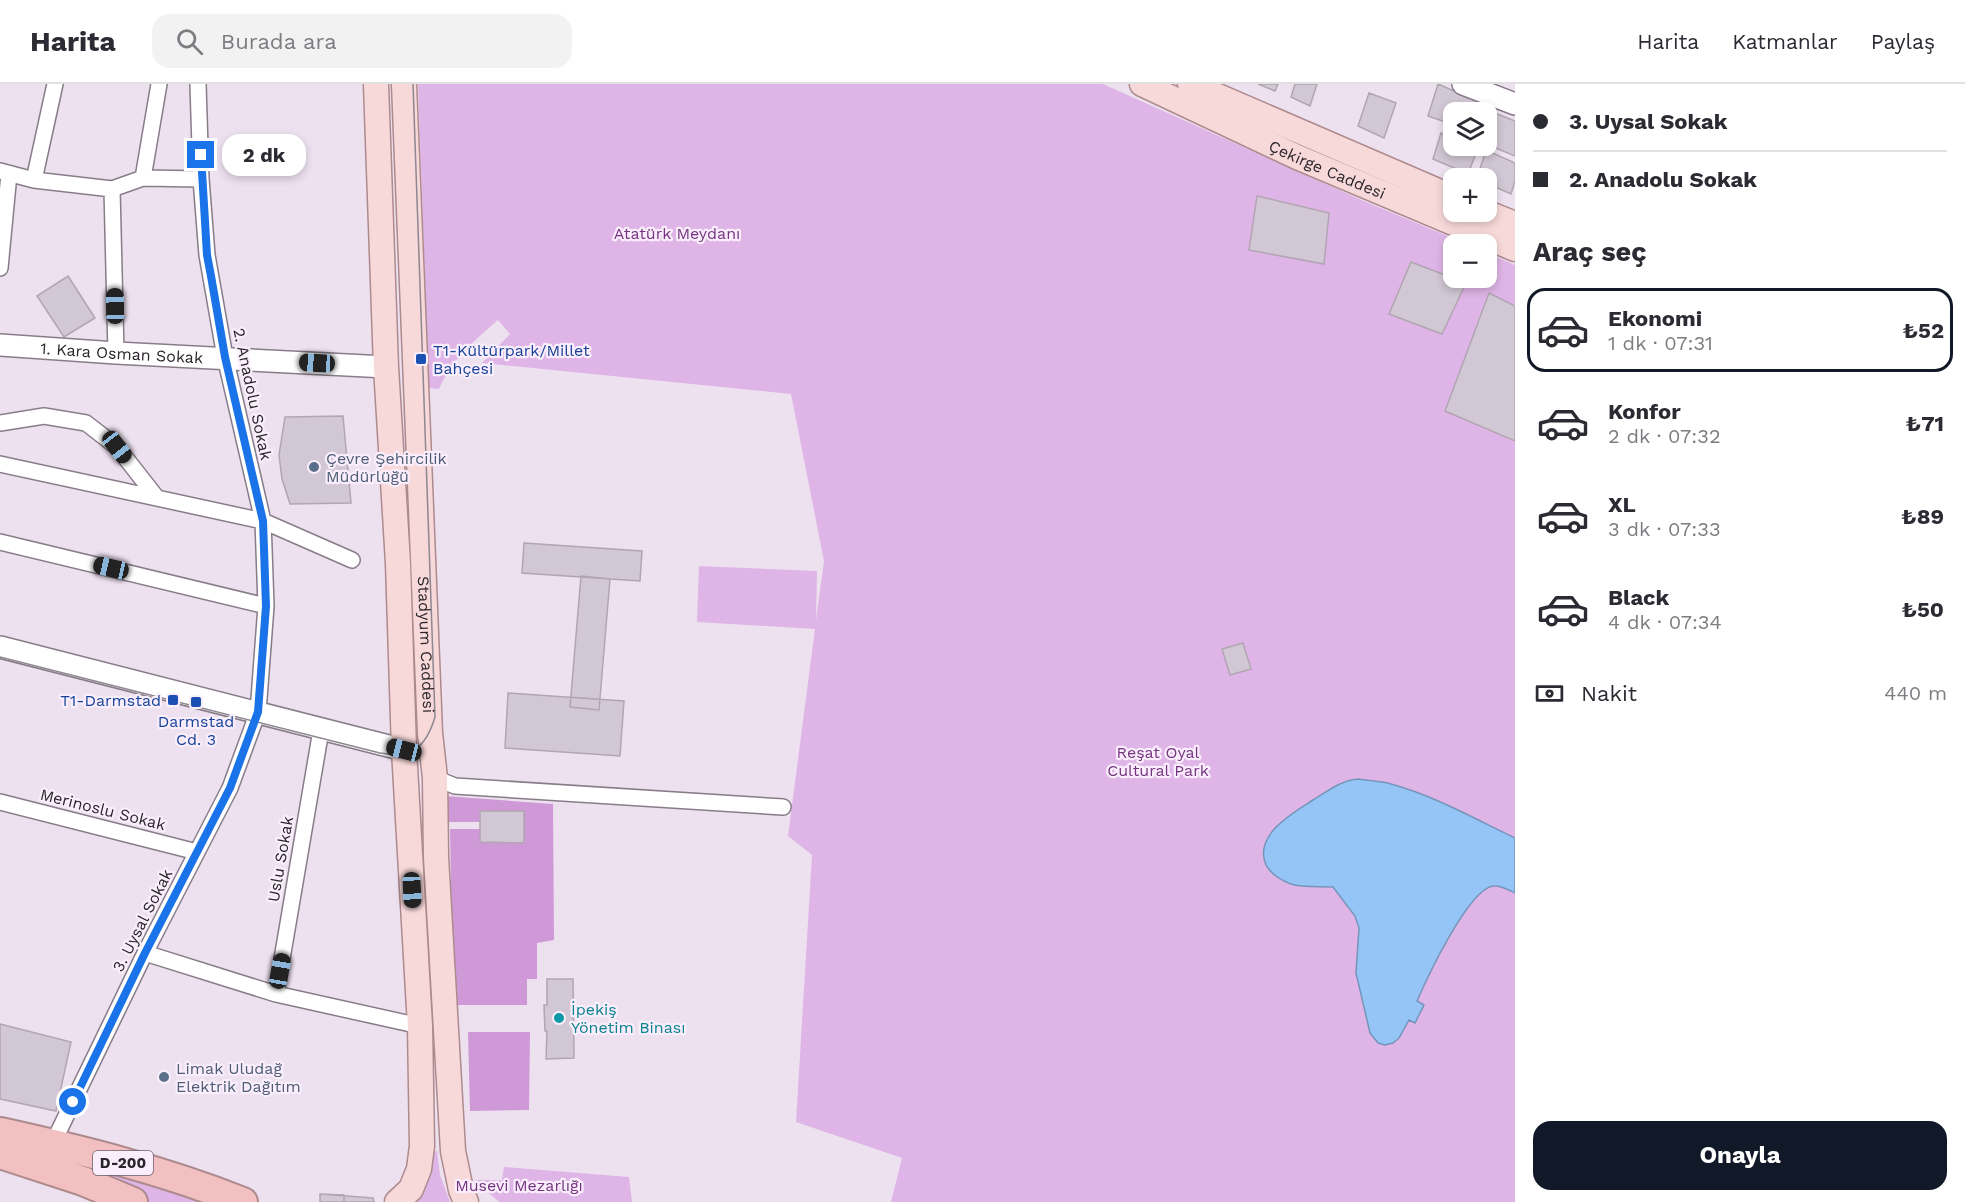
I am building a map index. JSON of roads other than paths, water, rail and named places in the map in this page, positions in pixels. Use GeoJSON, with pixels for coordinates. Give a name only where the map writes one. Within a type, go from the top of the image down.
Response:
{"type":"FeatureCollection","features":[{"type":"Feature","properties":{"kind":"highway","name":"D-200"},"geometry":{"type":"LineString","coordinates":[[0,1132],[53,1143],[164,1175],[243,1202]]}},
{"type":"Feature","properties":{"kind":"highway","name":"D-200"},"geometry":{"type":"LineString","coordinates":[[0,1154],[83,1181],[133,1202]]}},
{"type":"Feature","properties":{"kind":"main road"},"geometry":{"type":"LineString","coordinates":[[376,84],[386,367],[398,563],[404,750],[420,1026],[422,1146],[418,1169],[411,1189],[397,1202]]}},
{"type":"Feature","properties":{"kind":"main road","name":"Stadyum Caddesi"},"geometry":{"type":"LineString","coordinates":[[404,84],[430,721],[435,778],[435,848],[453,1151],[465,1202]]}},
{"type":"Feature","properties":{"kind":"main road","name":"Çekirge Caddesi"},"geometry":{"type":"LineString","coordinates":[[1142,84],[1298,157],[1515,249]]}},
{"type":"Feature","properties":{"kind":"main road","name":"Çekirge Caddesi"},"geometry":{"type":"LineString","coordinates":[[1190,84],[1443,193]]}},
{"type":"Feature","properties":{"kind":"main road"},"geometry":{"type":"LineString","coordinates":[[1463,84],[1515,104]]}},
{"type":"Feature","properties":{"kind":"main road"},"geometry":{"type":"LineString","coordinates":[[1497,217],[1515,224]]}},
{"type":"Feature","properties":{"kind":"main road","name":"1. Kara Osman Sokak"},"geometry":{"type":"LineString","coordinates":[[0,345],[386,367]]}},
{"type":"Feature","properties":{"kind":"main road"},"geometry":{"type":"LineString","coordinates":[[0,647],[404,750]]}},
{"type":"Feature","properties":{"kind":"street"},"geometry":{"type":"LineString","coordinates":[[34,180],[55,84]]}},
{"type":"Feature","properties":{"kind":"street"},"geometry":{"type":"LineString","coordinates":[[143,178],[159,84]]}},
{"type":"Feature","properties":{"kind":"street","name":"2. Anadolu Sokak"},"geometry":{"type":"LineString","coordinates":[[198,84],[201,179],[207,255],[225,357],[263,521],[266,606],[258,712]]}},
{"type":"Feature","properties":{"kind":"street"},"geometry":{"type":"LineString","coordinates":[[0,268],[4,172],[34,180],[112,189],[143,178],[201,179]]}},
{"type":"Feature","properties":{"kind":"street"},"geometry":{"type":"LineString","coordinates":[[112,189],[116,353]]}},
{"type":"Feature","properties":{"kind":"street"},"geometry":{"type":"LineString","coordinates":[[0,423],[44,416],[86,423],[117,447],[157,498]]}},
{"type":"Feature","properties":{"kind":"street"},"geometry":{"type":"LineString","coordinates":[[0,464],[263,521],[352,560]]}},
{"type":"Feature","properties":{"kind":"street"},"geometry":{"type":"LineString","coordinates":[[0,542],[266,606]]}},
{"type":"Feature","properties":{"kind":"street","name":"3. Uysal Sokak"},"geometry":{"type":"LineString","coordinates":[[53,1143],[145,953],[230,788],[258,712]]}},
{"type":"Feature","properties":{"kind":"street","name":"Uslu Sokak"},"geometry":{"type":"LineString","coordinates":[[276,994],[321,730]]}},
{"type":"Feature","properties":{"kind":"street"},"geometry":{"type":"LineString","coordinates":[[435,778],[455,786],[783,807]]}},
{"type":"Feature","properties":{"kind":"street","name":"Merinoslu Sokak"},"geometry":{"type":"LineString","coordinates":[[0,802],[197,852]]}},
{"type":"Feature","properties":{"kind":"street"},"geometry":{"type":"LineString","coordinates":[[145,953],[276,994],[420,1026]]}},
{"type":"Feature","properties":{"kind":"water"},"geometry":{"type":"Polygon","coordinates":[[[1359,779],[1387,783],[1423,795],[1515,838],[1515,893],[1493,886],[1483,891],[1472,902],[1449,936],[1422,990],[1417,1001],[1424,1005],[1415,1023],[1409,1020],[1399,1038],[1385,1045],[1378,1043],[1370,1033],[1356,973],[1359,928],[1355,916],[1333,887],[1301,886],[1284,881],[1268,868],[1263,854],[1270,835],[1286,818],[1335,786],[1359,779]]]}},
{"type":"Feature","properties":{"kind":"tram line"},"geometry":{"type":"LineString","coordinates":[[0,657],[380,753],[401,754],[409,752],[422,743],[435,717],[413,84]]}},
{"type":"Feature","properties":{"kind":"place","name":"T1-Kültürpark/Millet Bahçesi"},"geometry":{"type":"Point","coordinates":[421,359]}},
{"type":"Feature","properties":{"kind":"place","name":"Çevre Şehircilik Müdürlüğü"},"geometry":{"type":"Point","coordinates":[314,467]}},
{"type":"Feature","properties":{"kind":"place","name":"T1-Darmstad"},"geometry":{"type":"Point","coordinates":[173,700]}},
{"type":"Feature","properties":{"kind":"place","name":"Darmstad Cd. 3"},"geometry":{"type":"Point","coordinates":[196,702]}},
{"type":"Feature","properties":{"kind":"place","name":"İpekiş Yönetim Binası"},"geometry":{"type":"Point","coordinates":[559,1018]}},
{"type":"Feature","properties":{"kind":"place","name":"Limak Uludağ Elektrik Dağıtım"},"geometry":{"type":"Point","coordinates":[164,1077]}},
{"type":"Feature","properties":{"kind":"park label","name":"Atatürk Meydanı"},"geometry":{"type":"Point","coordinates":[677,233]}},
{"type":"Feature","properties":{"kind":"park label","name":"Reşat Oyal Cultural Park"},"geometry":{"type":"Point","coordinates":[1158,761]}},
{"type":"Feature","properties":{"kind":"park label","name":"Musevi Mezarlığı"},"geometry":{"type":"Point","coordinates":[519,1185]}}]}
